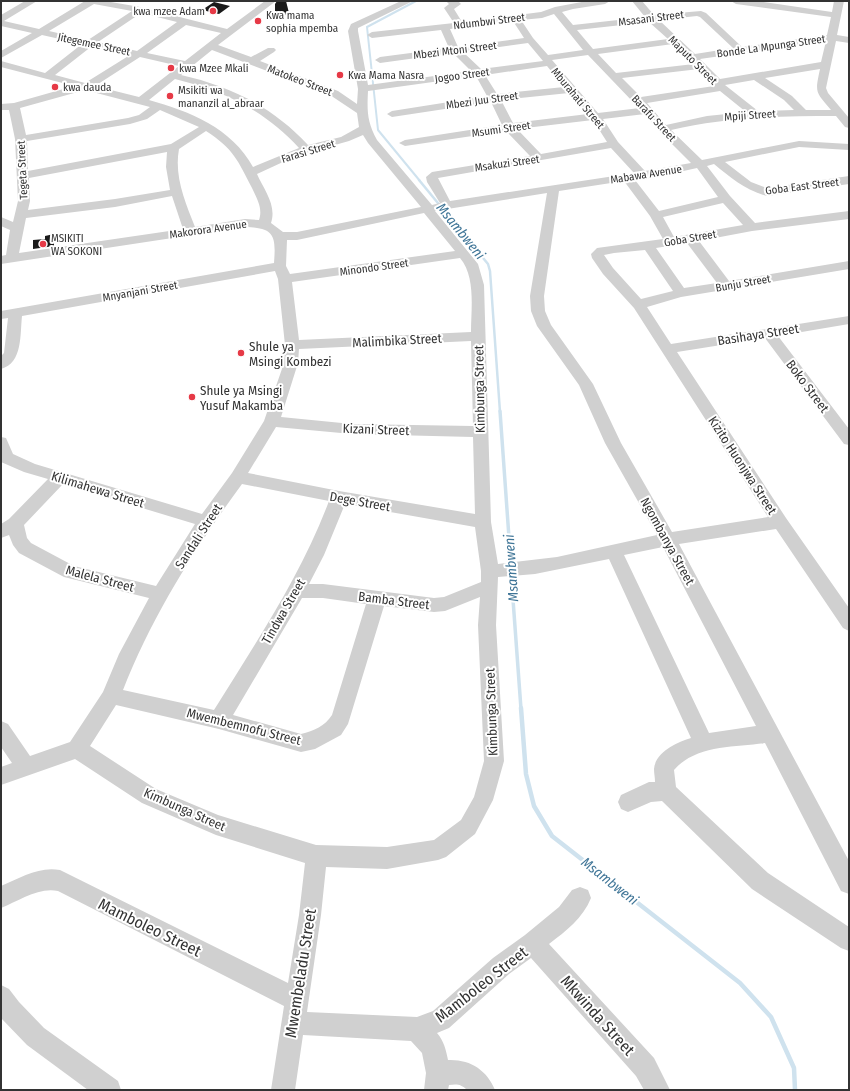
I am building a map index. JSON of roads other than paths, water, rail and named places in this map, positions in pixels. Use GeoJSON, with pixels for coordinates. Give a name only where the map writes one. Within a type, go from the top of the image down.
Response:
{"type":"FeatureCollection","features":[{"type":"Feature","properties":{"kind":"street"},"geometry":{"type":"LineString","coordinates":[[1,19],[32,1]]}},
{"type":"Feature","properties":{"kind":"street"},"geometry":{"type":"LineString","coordinates":[[1,55],[92,1],[140,10],[227,32]]}},
{"type":"Feature","properties":{"kind":"street"},"geometry":{"type":"LineString","coordinates":[[141,101],[212,46],[227,32],[270,1]]}},
{"type":"Feature","properties":{"kind":"street"},"geometry":{"type":"LineString","coordinates":[[408,1],[354,26],[353,31],[370,89],[362,112],[365,128],[372,141],[436,208]]}},
{"type":"Feature","properties":{"kind":"street"},"geometry":{"type":"LineString","coordinates":[[451,1],[456,4],[449,8],[460,25]]}},
{"type":"Feature","properties":{"kind":"street","name":"Ndumbwi Street"},"geometry":{"type":"LineString","coordinates":[[372,35],[542,15],[555,10],[591,2],[605,1]]}},
{"type":"Feature","properties":{"kind":"street","name":"Maputo Street"},"geometry":{"type":"LineString","coordinates":[[637,1],[651,18],[720,86],[754,114]]}},
{"type":"Feature","properties":{"kind":"street"},"geometry":{"type":"LineString","coordinates":[[736,1],[849,14]]}},
{"type":"Feature","properties":{"kind":"street"},"geometry":{"type":"LineString","coordinates":[[839,1],[820,88],[823,94],[848,122]]}},
{"type":"Feature","properties":{"kind":"street"},"geometry":{"type":"LineString","coordinates":[[47,76],[90,43],[140,10]]}},
{"type":"Feature","properties":{"kind":"street","name":"Barafu Street"},"geometry":{"type":"LineString","coordinates":[[555,10],[572,28],[590,52],[648,110],[663,129],[700,165],[726,199],[752,227]]}},
{"type":"Feature","properties":{"kind":"street","name":"Msasani Street"},"geometry":{"type":"LineString","coordinates":[[572,28],[698,13],[703,15],[740,50]]}},
{"type":"Feature","properties":{"kind":"street","name":"Mburahati Street"},"geometry":{"type":"LineString","coordinates":[[515,18],[547,61],[597,118],[614,144],[643,176]]}},
{"type":"Feature","properties":{"kind":"street"},"geometry":{"type":"LineString","coordinates":[[1,107],[14,106],[87,86],[139,54],[184,22]]}},
{"type":"Feature","properties":{"kind":"street","name":"Jitegemee Street"},"geometry":{"type":"LineString","coordinates":[[1,23],[39,33],[187,65]]}},
{"type":"Feature","properties":{"kind":"street"},"geometry":{"type":"LineString","coordinates":[[444,26],[455,50],[478,72],[509,127],[538,158]]}},
{"type":"Feature","properties":{"kind":"street","name":"Bonde La Mpunga Street"},"geometry":{"type":"LineString","coordinates":[[692,57],[832,37],[849,40]]}},
{"type":"Feature","properties":{"kind":"street","name":"Mbezi Mtoni Street"},"geometry":{"type":"LineString","coordinates":[[380,60],[530,40]]}},
{"type":"Feature","properties":{"kind":"street","name":"Jogoo Street"},"geometry":{"type":"LineString","coordinates":[[370,89],[547,61],[590,52],[674,41]]}},
{"type":"Feature","properties":{"kind":"street","name":"Matokeo Street"},"geometry":{"type":"LineString","coordinates":[[212,46],[334,93],[362,112]]}},
{"type":"Feature","properties":{"kind":"street"},"geometry":{"type":"LineString","coordinates":[[252,62],[271,50]]}},
{"type":"Feature","properties":{"kind":"street"},"geometry":{"type":"LineString","coordinates":[[1,64],[160,106],[176,111],[206,126],[225,140],[246,163],[266,205],[268,216],[264,224]]}},
{"type":"Feature","properties":{"kind":"street"},"geometry":{"type":"LineString","coordinates":[[638,101],[824,65]]}},
{"type":"Feature","properties":{"kind":"street"},"geometry":{"type":"LineString","coordinates":[[614,76],[700,66]]}},
{"type":"Feature","properties":{"kind":"street"},"geometry":{"type":"LineString","coordinates":[[173,76],[209,85],[247,103],[277,120],[295,136],[306,149]]}},
{"type":"Feature","properties":{"kind":"street"},"geometry":{"type":"LineString","coordinates":[[756,77],[788,98],[803,113]]}},
{"type":"Feature","properties":{"kind":"street","name":"Mbezi Juu Street"},"geometry":{"type":"LineString","coordinates":[[392,114],[494,98],[573,89]]}},
{"type":"Feature","properties":{"kind":"street","name":"Tegeta Street"},"geometry":{"type":"LineString","coordinates":[[6,259],[17,228],[24,201],[21,140],[14,106]]}},
{"type":"Feature","properties":{"kind":"street"},"geometry":{"type":"LineString","coordinates":[[21,140],[130,121],[143,117],[160,106]]}},
{"type":"Feature","properties":{"kind":"street","name":"Msumi Street"},"geometry":{"type":"LineString","coordinates":[[405,143],[509,127],[597,118],[648,110]]}},
{"type":"Feature","properties":{"kind":"street","name":"Mpiji Street"},"geometry":{"type":"LineString","coordinates":[[663,129],[714,118],[754,114],[839,113]]}},
{"type":"Feature","properties":{"kind":"street"},"geometry":{"type":"LineString","coordinates":[[22,176],[99,160],[174,147],[206,126]]}},
{"type":"Feature","properties":{"kind":"street","name":"Farasi Street"},"geometry":{"type":"LineString","coordinates":[[250,174],[273,161],[306,149],[348,139],[365,128]]}},
{"type":"Feature","properties":{"kind":"street","name":"Msakuzi Street"},"geometry":{"type":"LineString","coordinates":[[436,208],[432,177],[436,174],[614,144]]}},
{"type":"Feature","properties":{"kind":"street","name":"Mabawa Avenue"},"geometry":{"type":"LineString","coordinates":[[436,208],[627,177],[643,176],[700,165],[776,147],[799,144],[849,147]]}},
{"type":"Feature","properties":{"kind":"street"},"geometry":{"type":"LineString","coordinates":[[174,147],[172,162],[177,192],[190,231]]}},
{"type":"Feature","properties":{"kind":"street","name":"Goba East Street"},"geometry":{"type":"LineString","coordinates":[[717,161],[749,186],[767,192],[849,180]]}},
{"type":"Feature","properties":{"kind":"street"},"geometry":{"type":"LineString","coordinates":[[627,177],[656,215],[670,241]]}},
{"type":"Feature","properties":{"kind":"street","name":"Ngombanya Street"},"geometry":{"type":"LineString","coordinates":[[553,190],[537,296],[538,311],[544,326],[586,384],[613,443],[668,539],[849,883]]}},
{"type":"Feature","properties":{"kind":"street"},"geometry":{"type":"LineString","coordinates":[[21,215],[115,203],[177,192]]}},
{"type":"Feature","properties":{"kind":"street"},"geometry":{"type":"LineString","coordinates":[[656,215],[726,199]]}},
{"type":"Feature","properties":{"kind":"street"},"geometry":{"type":"LineString","coordinates":[[280,236],[297,236],[436,208]]}},
{"type":"Feature","properties":{"kind":"street","name":"Kimbunga Street"},"geometry":{"type":"LineString","coordinates":[[77,750],[149,796],[216,825],[316,856],[387,858],[438,850],[468,827],[483,800],[494,761],[487,625],[500,574],[483,522],[475,273],[472,264],[463,254],[436,208]]}},
{"type":"Feature","properties":{"kind":"street","name":"Goba Street"},"geometry":{"type":"LineString","coordinates":[[639,305],[604,266],[597,254],[602,251],[648,246],[752,227],[849,215]]}},
{"type":"Feature","properties":{"kind":"street"},"geometry":{"type":"LineString","coordinates":[[1,220],[17,228]]}},
{"type":"Feature","properties":{"kind":"street","name":"Makorora Avenue"},"geometry":{"type":"LineString","coordinates":[[6,259],[245,223],[264,224],[280,236]]}},
{"type":"Feature","properties":{"kind":"street","name":"Sandali Street"},"geometry":{"type":"LineString","coordinates":[[77,750],[111,696],[128,654],[160,594],[206,521],[238,477],[272,421],[291,362],[292,345],[282,272],[282,243],[280,236]]}},
{"type":"Feature","properties":{"kind":"street"},"geometry":{"type":"LineString","coordinates":[[691,239],[726,286]]}},
{"type":"Feature","properties":{"kind":"street"},"geometry":{"type":"LineString","coordinates":[[648,246],[681,294]]}},
{"type":"Feature","properties":{"kind":"street","name":"Minondo Street"},"geometry":{"type":"LineString","coordinates":[[282,272],[463,254]]}},
{"type":"Feature","properties":{"kind":"street","name":"Bunju Street"},"geometry":{"type":"LineString","coordinates":[[639,305],[648,300],[849,265]]}},
{"type":"Feature","properties":{"kind":"street","name":"Mnyanjani Street"},"geometry":{"type":"LineString","coordinates":[[8,314],[282,272]]}},
{"type":"Feature","properties":{"kind":"street","name":"Kizito Huonjwa Street"},"geometry":{"type":"LineString","coordinates":[[639,305],[780,522],[842,598],[849,623]]}},
{"type":"Feature","properties":{"kind":"street"},"geometry":{"type":"LineString","coordinates":[[1,364],[11,354],[8,314]]}},
{"type":"Feature","properties":{"kind":"street","name":"Basihaya Street"},"geometry":{"type":"LineString","coordinates":[[668,349],[849,320]]}},
{"type":"Feature","properties":{"kind":"street","name":"Boko Street"},"geometry":{"type":"LineString","coordinates":[[768,332],[849,440]]}},
{"type":"Feature","properties":{"kind":"street","name":"Malimbika Street"},"geometry":{"type":"LineString","coordinates":[[292,345],[478,336]]}},
{"type":"Feature","properties":{"kind":"street","name":"Kizani Street"},"geometry":{"type":"LineString","coordinates":[[272,421],[352,429],[480,432]]}},
{"type":"Feature","properties":{"kind":"street","name":"Kilimahewa Street"},"geometry":{"type":"LineString","coordinates":[[1,442],[4,458],[59,478],[206,521]]}},
{"type":"Feature","properties":{"kind":"street","name":"Dege Street"},"geometry":{"type":"LineString","coordinates":[[238,477],[339,497],[483,522]]}},
{"type":"Feature","properties":{"kind":"street"},"geometry":{"type":"LineString","coordinates":[[8,527],[59,478]]}},
{"type":"Feature","properties":{"kind":"street","name":"Tindwa Street"},"geometry":{"type":"LineString","coordinates":[[219,720],[296,591],[331,522],[339,497]]}},
{"type":"Feature","properties":{"kind":"street","name":"Bamba Street"},"geometry":{"type":"LineString","coordinates":[[296,591],[323,591],[434,606],[445,604],[500,574],[668,539],[780,522]]}},
{"type":"Feature","properties":{"kind":"street","name":"Malela Street"},"geometry":{"type":"LineString","coordinates":[[8,527],[24,548],[70,572],[160,594]]}},
{"type":"Feature","properties":{"kind":"street"},"geometry":{"type":"LineString","coordinates":[[614,551],[704,744]]}},
{"type":"Feature","properties":{"kind":"street","name":"Mwembemnofu Street"},"geometry":{"type":"LineString","coordinates":[[111,696],[219,720],[301,743],[315,740],[334,729],[341,718],[377,598]]}},
{"type":"Feature","properties":{"kind":"street"},"geometry":{"type":"LineString","coordinates":[[1,730],[26,767]]}},
{"type":"Feature","properties":{"kind":"street"},"geometry":{"type":"LineString","coordinates":[[770,733],[687,748],[671,758],[664,768],[666,791],[760,881],[849,940]]}},
{"type":"Feature","properties":{"kind":"street"},"geometry":{"type":"LineString","coordinates":[[1,776],[77,750]]}},
{"type":"Feature","properties":{"kind":"street"},"geometry":{"type":"LineString","coordinates":[[628,802],[650,792],[666,791]]}},
{"type":"Feature","properties":{"kind":"street","name":"Mwembeladu Street"},"geometry":{"type":"LineString","coordinates":[[282,1090],[314,893],[316,856]]}},
{"type":"Feature","properties":{"kind":"street","name":"Mamboleo Street"},"geometry":{"type":"LineString","coordinates":[[1,897],[38,881],[50,879],[60,882],[297,1000]]}},
{"type":"Feature","properties":{"kind":"street","name":"Mamboleo Street"},"geometry":{"type":"LineString","coordinates":[[292,1023],[417,1029],[441,1020],[501,966],[567,915],[580,898]]}},
{"type":"Feature","properties":{"kind":"street","name":"Mkwinda Street"},"geometry":{"type":"LineString","coordinates":[[532,943],[645,1067],[658,1090]]}},
{"type":"Feature","properties":{"kind":"street"},"geometry":{"type":"LineString","coordinates":[[3,1007],[41,1041],[109,1090]]}},
{"type":"Feature","properties":{"kind":"street"},"geometry":{"type":"LineString","coordinates":[[417,1029],[433,1047],[436,1057],[437,1082],[459,1071],[472,1076],[483,1090]]}},
{"type":"Feature","properties":{"kind":"waterway","name":"Msambweni"},"geometry":{"type":"LineString","coordinates":[[416,1],[367,27],[378,130],[420,181]]}},
{"type":"Feature","properties":{"kind":"waterway","name":"Msambweni"},"geometry":{"type":"LineString","coordinates":[[419,180],[488,264],[490,271],[500,412]]}},
{"type":"Feature","properties":{"kind":"waterway","name":"Msambweni"},"geometry":{"type":"LineString","coordinates":[[500,411],[511,566]]}},
{"type":"Feature","properties":{"kind":"waterway","name":"Msambweni"},"geometry":{"type":"LineString","coordinates":[[511,572],[521,709]]}},
{"type":"Feature","properties":{"kind":"waterway","name":"Msambweni"},"geometry":{"type":"LineString","coordinates":[[521,708],[526,774],[534,806],[552,836],[740,983],[771,1017],[794,1068],[795,1090]]}},
{"type":"Feature","properties":{"kind":"place","name":"kwa mzee Adam"},"geometry":{"type":"Point","coordinates":[213,11]}},
{"type":"Feature","properties":{"kind":"place","name":"Kwa mama sophia mpemba"},"geometry":{"type":"Point","coordinates":[258,21]}},
{"type":"Feature","properties":{"kind":"place","name":"kwa Mzee Mkali"},"geometry":{"type":"Point","coordinates":[171,68]}},
{"type":"Feature","properties":{"kind":"place","name":"Kwa Mama Nasra"},"geometry":{"type":"Point","coordinates":[340,75]}},
{"type":"Feature","properties":{"kind":"place","name":"kwa dauda"},"geometry":{"type":"Point","coordinates":[55,87]}},
{"type":"Feature","properties":{"kind":"place","name":"Msikiti wa mananzil al_abraar"},"geometry":{"type":"Point","coordinates":[170,96]}},
{"type":"Feature","properties":{"kind":"place","name":"MSIKITI WA SOKONI"},"geometry":{"type":"Point","coordinates":[43,244]}},
{"type":"Feature","properties":{"kind":"place","name":"Shule ya Msingi Kombezi"},"geometry":{"type":"Point","coordinates":[241,353]}},
{"type":"Feature","properties":{"kind":"place","name":"Shule ya Msingi Yusuf Makamba"},"geometry":{"type":"Point","coordinates":[192,397]}}]}
